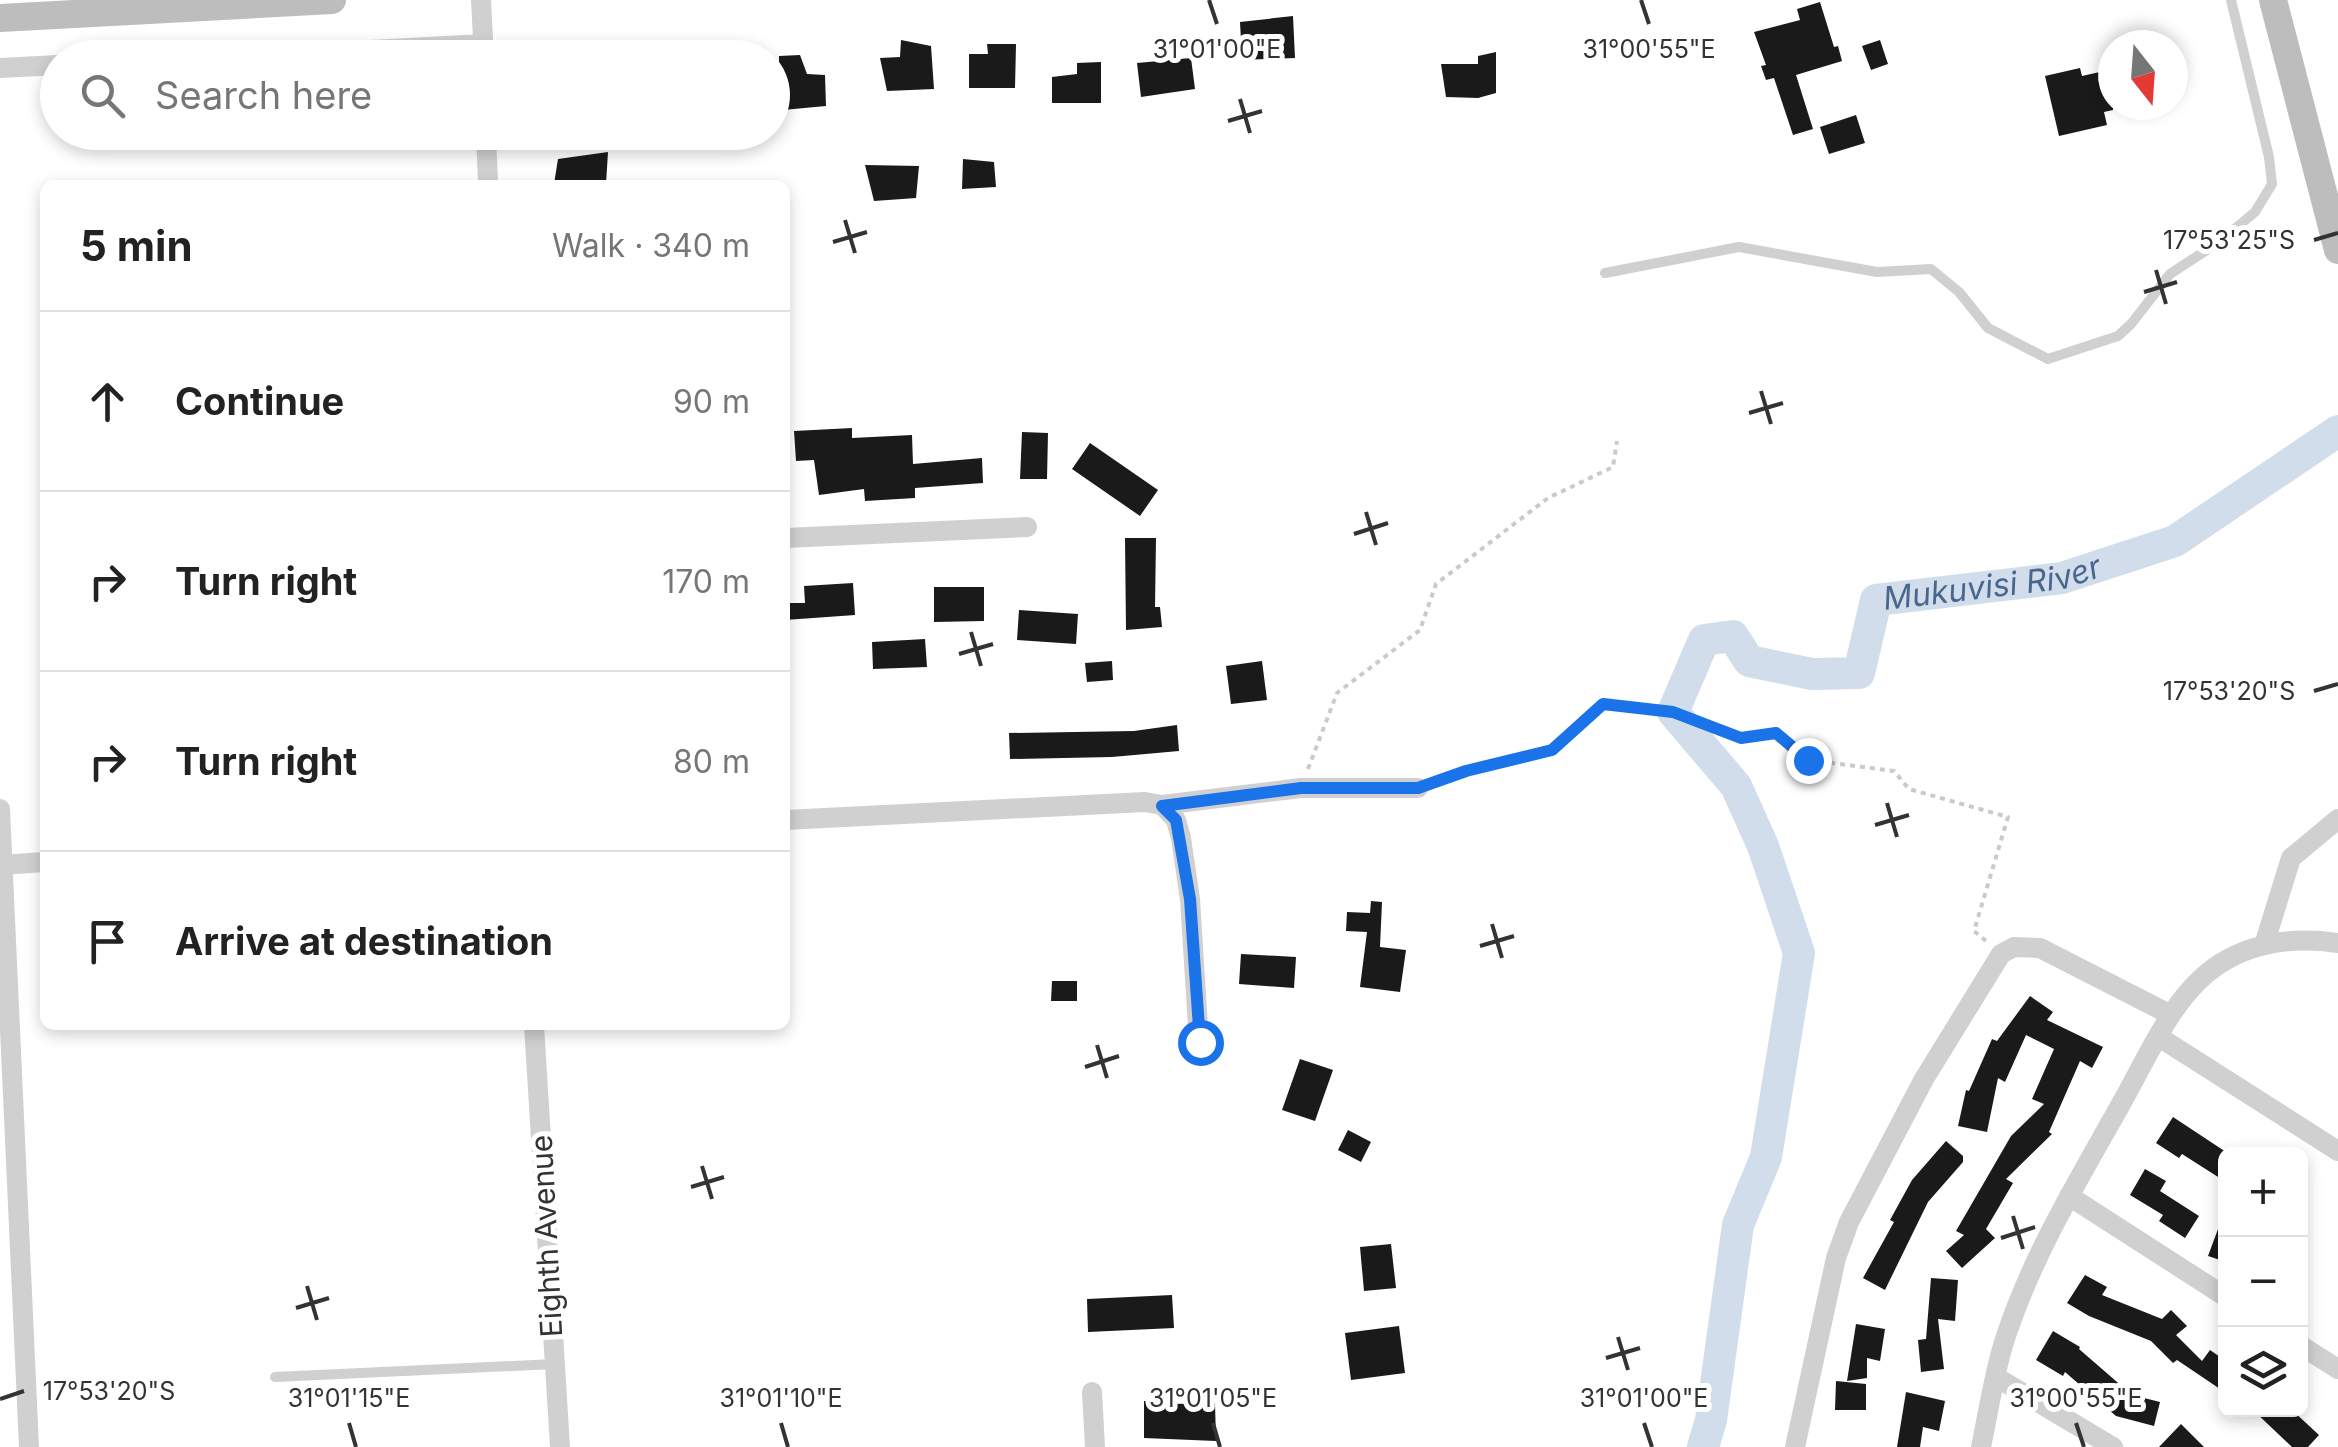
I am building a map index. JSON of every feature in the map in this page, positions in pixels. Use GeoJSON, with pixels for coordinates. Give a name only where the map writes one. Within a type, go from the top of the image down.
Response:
{"type":"FeatureCollection","features":[{"type":"Feature","properties":{"kind":"street"},"geometry":{"type":"LineString","coordinates":[[0,18],[332,0]]}},
{"type":"Feature","properties":{"kind":"street"},"geometry":{"type":"LineString","coordinates":[[481,0],[483,40]]}},
{"type":"Feature","properties":{"kind":"street"},"geometry":{"type":"LineString","coordinates":[[2272,0],[2338,250]]}},
{"type":"Feature","properties":{"kind":"street"},"geometry":{"type":"LineString","coordinates":[[0,68],[40,67]]}},
{"type":"Feature","properties":{"kind":"street"},"geometry":{"type":"LineString","coordinates":[[487,150],[488,180]]}},
{"type":"Feature","properties":{"kind":"street"},"geometry":{"type":"LineString","coordinates":[[790,538],[1027,527]]}},
{"type":"Feature","properties":{"kind":"street"},"geometry":{"type":"LineString","coordinates":[[790,820],[1146,802],[1162,806],[1301,788],[1418,788]]}},
{"type":"Feature","properties":{"kind":"street"},"geometry":{"type":"LineString","coordinates":[[1162,806],[1176,820],[1190,899],[1200,1042]]}},
{"type":"Feature","properties":{"kind":"street"},"geometry":{"type":"LineString","coordinates":[[0,809],[29,1447]]}},
{"type":"Feature","properties":{"kind":"street"},"geometry":{"type":"LineString","coordinates":[[2264,945],[2290,858],[2338,819]]}},
{"type":"Feature","properties":{"kind":"street"},"geometry":{"type":"LineString","coordinates":[[1,865],[40,862]]}},
{"type":"Feature","properties":{"kind":"street"},"geometry":{"type":"LineString","coordinates":[[1981,1447],[2005,1338],[2026,1283],[2069,1196],[2171,1015],[2218,964],[2264,945],[2300,938],[2338,942]]}},
{"type":"Feature","properties":{"kind":"street"},"geometry":{"type":"LineString","coordinates":[[1795,1447],[1836,1258],[1849,1222],[1924,1079],[2000,954],[2014,947],[2040,948],[2171,1015]]}},
{"type":"Feature","properties":{"kind":"street","name":"Eighth Avenue"},"geometry":{"type":"LineString","coordinates":[[534,1030],[560,1447]]}},
{"type":"Feature","properties":{"kind":"street"},"geometry":{"type":"LineString","coordinates":[[2159,1038],[2338,1151]]}},
{"type":"Feature","properties":{"kind":"street"},"geometry":{"type":"LineString","coordinates":[[2069,1196],[2218,1291]]}},
{"type":"Feature","properties":{"kind":"street"},"geometry":{"type":"LineString","coordinates":[[2308,1349],[2338,1369]]}},
{"type":"Feature","properties":{"kind":"street"},"geometry":{"type":"LineString","coordinates":[[1996,1377],[2113,1447]]}},
{"type":"Feature","properties":{"kind":"street"},"geometry":{"type":"LineString","coordinates":[[1092,1392],[1095,1447]]}},
{"type":"Feature","properties":{"kind":"lane"},"geometry":{"type":"LineString","coordinates":[[1605,274],[1739,247],[1877,272],[1931,269],[1958,292],[1988,328],[2048,359],[2102,343],[2132,324],[2170,274],[2219,242],[2255,212],[2272,184],[2270,156],[2231,0]]}},
{"type":"Feature","properties":{"kind":"lane"},"geometry":{"type":"LineString","coordinates":[[276,1377],[554,1364]]}},
{"type":"Feature","properties":{"kind":"path"},"geometry":{"type":"LineString","coordinates":[[1301,788],[1337,692],[1420,630],[1436,584],[1548,498],[1613,467],[1617,441]]}},
{"type":"Feature","properties":{"kind":"path"},"geometry":{"type":"LineString","coordinates":[[1418,788],[1466,771],[1552,750],[1603,704],[1673,712],[1741,738],[1776,733],[1808,760],[1894,771],[1909,789],[2008,817],[1974,931],[2000,954]]}},
{"type":"Feature","properties":{"kind":"building"},"geometry":{"type":"Polygon","coordinates":[[[1820,2],[1842,61],[1796,75],[1813,129],[1793,135],[1774,78],[1766,80],[1761,66],[1766,65],[1754,32],[1800,20],[1797,9],[1820,2]]]}},
{"type":"Feature","properties":{"kind":"building"},"geometry":{"type":"Polygon","coordinates":[[[1293,16],[1295,58],[1242,60],[1240,22],[1293,16]]]}},
{"type":"Feature","properties":{"kind":"building"},"geometry":{"type":"Polygon","coordinates":[[[901,40],[931,46],[934,89],[887,91],[880,58],[900,57],[901,40]]]}},
{"type":"Feature","properties":{"kind":"building"},"geometry":{"type":"Polygon","coordinates":[[[1880,40],[1888,64],[1871,70],[1862,46],[1880,40]]]}},
{"type":"Feature","properties":{"kind":"building"},"geometry":{"type":"Polygon","coordinates":[[[987,44],[1016,44],[1015,88],[969,88],[969,54],[988,54],[987,44]]]}},
{"type":"Feature","properties":{"kind":"building"},"geometry":{"type":"Polygon","coordinates":[[[1496,52],[1496,93],[1478,98],[1446,97],[1441,64],[1478,64],[1478,56],[1496,52]]]}},
{"type":"Feature","properties":{"kind":"building"},"geometry":{"type":"Polygon","coordinates":[[[790,55],[800,55],[807,74],[825,75],[826,106],[790,109],[790,55]]]}},
{"type":"Feature","properties":{"kind":"building"},"geometry":{"type":"Polygon","coordinates":[[[1191,58],[1195,89],[1141,97],[1137,63],[1191,58]]]}},
{"type":"Feature","properties":{"kind":"building"},"geometry":{"type":"Polygon","coordinates":[[[1101,62],[1101,103],[1052,103],[1052,77],[1077,74],[1077,63],[1101,62]]]}},
{"type":"Feature","properties":{"kind":"building"},"geometry":{"type":"Polygon","coordinates":[[[2080,68],[2082,76],[2098,72],[2098,120],[2106,120],[2107,125],[2059,136],[2045,76],[2080,68]]]}},
{"type":"Feature","properties":{"kind":"building"},"geometry":{"type":"Polygon","coordinates":[[[1856,115],[1865,143],[1829,154],[1820,127],[1856,115]]]}},
{"type":"Feature","properties":{"kind":"building"},"geometry":{"type":"Polygon","coordinates":[[[608,152],[606,180],[555,180],[558,159],[608,152]]]}},
{"type":"Feature","properties":{"kind":"building"},"geometry":{"type":"Polygon","coordinates":[[[963,159],[994,162],[996,187],[962,189],[963,159]]]}},
{"type":"Feature","properties":{"kind":"building"},"geometry":{"type":"Polygon","coordinates":[[[865,165],[919,166],[916,198],[874,201],[865,165]]]}},
{"type":"Feature","properties":{"kind":"building"},"geometry":{"type":"Polygon","coordinates":[[[852,428],[852,438],[912,435],[913,464],[982,458],[983,483],[915,488],[915,498],[865,501],[864,489],[819,495],[814,460],[796,461],[794,431],[852,428]]]}},
{"type":"Feature","properties":{"kind":"building"},"geometry":{"type":"Polygon","coordinates":[[[1022,432],[1048,433],[1047,479],[1020,479],[1022,432]]]}},
{"type":"Feature","properties":{"kind":"building"},"geometry":{"type":"Polygon","coordinates":[[[1090,443],[1158,490],[1140,516],[1072,469],[1090,443]]]}},
{"type":"Feature","properties":{"kind":"building"},"geometry":{"type":"Polygon","coordinates":[[[1125,538],[1156,538],[1155,607],[1160,607],[1162,627],[1126,630],[1125,538]]]}},
{"type":"Feature","properties":{"kind":"building"},"geometry":{"type":"Polygon","coordinates":[[[853,583],[855,615],[790,620],[790,603],[805,603],[804,586],[853,583]]]}},
{"type":"Feature","properties":{"kind":"building"},"geometry":{"type":"Polygon","coordinates":[[[934,587],[984,587],[984,621],[934,622],[934,587]]]}},
{"type":"Feature","properties":{"kind":"building"},"geometry":{"type":"Polygon","coordinates":[[[1019,610],[1078,614],[1076,644],[1017,640],[1019,610]]]}},
{"type":"Feature","properties":{"kind":"building"},"geometry":{"type":"Polygon","coordinates":[[[925,639],[927,667],[873,669],[872,642],[925,639]]]}},
{"type":"Feature","properties":{"kind":"building"},"geometry":{"type":"Polygon","coordinates":[[[1112,661],[1113,680],[1087,682],[1085,663],[1112,661]]]}},
{"type":"Feature","properties":{"kind":"building"},"geometry":{"type":"Polygon","coordinates":[[[1262,661],[1267,700],[1231,704],[1226,666],[1262,661]]]}},
{"type":"Feature","properties":{"kind":"building"},"geometry":{"type":"Polygon","coordinates":[[[1177,725],[1179,751],[1010,759],[1009,733],[1134,731],[1177,725]]]}},
{"type":"Feature","properties":{"kind":"building"},"geometry":{"type":"Polygon","coordinates":[[[1371,901],[1382,902],[1380,947],[1406,950],[1400,992],[1360,987],[1367,932],[1346,931],[1347,912],[1370,913],[1371,901]]]}},
{"type":"Feature","properties":{"kind":"building"},"geometry":{"type":"Polygon","coordinates":[[[1241,954],[1296,957],[1294,988],[1239,984],[1241,954]]]}},
{"type":"Feature","properties":{"kind":"building"},"geometry":{"type":"Polygon","coordinates":[[[1052,981],[1077,981],[1077,1001],[1051,1001],[1052,981]]]}},
{"type":"Feature","properties":{"kind":"building"},"geometry":{"type":"Polygon","coordinates":[[[2030,996],[2053,1012],[2047,1020],[2103,1047],[2092,1068],[2080,1061],[2049,1132],[2052,1134],[2006,1179],[2013,1183],[1986,1229],[1995,1238],[1962,1268],[1946,1251],[1964,1235],[1956,1231],[2011,1136],[2044,1104],[2032,1099],[2054,1049],[2026,1035],[2005,1082],[1998,1078],[1987,1132],[1958,1126],[1966,1090],[1969,1091],[1992,1039],[1997,1041],[2030,996]]]}},
{"type":"Feature","properties":{"kind":"building"},"geometry":{"type":"Polygon","coordinates":[[[1300,1059],[1333,1070],[1315,1121],[1282,1110],[1300,1059]]]}},
{"type":"Feature","properties":{"kind":"building"},"geometry":{"type":"Polygon","coordinates":[[[2173,1117],[2218,1147],[2218,1177],[2182,1154],[2179,1158],[2156,1143],[2173,1117]]]}},
{"type":"Feature","properties":{"kind":"building"},"geometry":{"type":"Polygon","coordinates":[[[1348,1130],[1371,1142],[1361,1162],[1338,1150],[1348,1130]]]}},
{"type":"Feature","properties":{"kind":"building"},"geometry":{"type":"Polygon","coordinates":[[[1946,1141],[1963,1156],[1963,1162],[1928,1202],[1885,1290],[1863,1278],[1912,1180],[1946,1141]]]}},
{"type":"Feature","properties":{"kind":"building"},"geometry":{"type":"Polygon","coordinates":[[[2145,1169],[2166,1181],[2160,1191],[2199,1216],[2185,1238],[2159,1221],[2163,1215],[2130,1195],[2145,1169]]]}},
{"type":"Feature","properties":{"kind":"building"},"geometry":{"type":"Polygon","coordinates":[[[2218,1229],[2218,1259],[2208,1256],[2218,1229]]]}},
{"type":"Feature","properties":{"kind":"building"},"geometry":{"type":"Polygon","coordinates":[[[1391,1244],[1396,1288],[1364,1291],[1360,1247],[1391,1244]]]}},
{"type":"Feature","properties":{"kind":"building"},"geometry":{"type":"Polygon","coordinates":[[[2085,1275],[2107,1287],[2102,1295],[2162,1319],[2171,1310],[2187,1326],[2176,1335],[2202,1361],[2210,1350],[2218,1356],[2218,1388],[2177,1360],[2173,1363],[2151,1341],[2067,1303],[2085,1275]]]}},
{"type":"Feature","properties":{"kind":"building"},"geometry":{"type":"Polygon","coordinates":[[[1931,1278],[1958,1280],[1955,1321],[1938,1319],[1944,1369],[1921,1372],[1918,1340],[1926,1339],[1931,1278]]]}},
{"type":"Feature","properties":{"kind":"building"},"geometry":{"type":"Polygon","coordinates":[[[1172,1295],[1174,1328],[1088,1332],[1087,1299],[1172,1295]]]}},
{"type":"Feature","properties":{"kind":"building"},"geometry":{"type":"Polygon","coordinates":[[[1856,1324],[1885,1329],[1880,1361],[1867,1358],[1867,1378],[1847,1381],[1856,1324]]]}},
{"type":"Feature","properties":{"kind":"building"},"geometry":{"type":"Polygon","coordinates":[[[1399,1326],[1405,1373],[1351,1380],[1345,1333],[1399,1326]]]}},
{"type":"Feature","properties":{"kind":"building"},"geometry":{"type":"Polygon","coordinates":[[[2053,1331],[2080,1347],[2132,1395],[2160,1402],[2154,1426],[2116,1416],[2065,1372],[2063,1376],[2036,1360],[2053,1331]]]}},
{"type":"Feature","properties":{"kind":"building"},"geometry":{"type":"Polygon","coordinates":[[[1836,1381],[1866,1384],[1866,1410],[1835,1410],[1836,1381]]]}},
{"type":"Feature","properties":{"kind":"building"},"geometry":{"type":"Polygon","coordinates":[[[1906,1392],[1945,1401],[1939,1431],[1923,1427],[1920,1447],[1897,1447],[1906,1392]]]}},
{"type":"Feature","properties":{"kind":"building"},"geometry":{"type":"Polygon","coordinates":[[[1144,1401],[1215,1403],[1216,1441],[1144,1438],[1144,1401]]]}},
{"type":"Feature","properties":{"kind":"building"},"geometry":{"type":"Polygon","coordinates":[[[2260,1417],[2300,1417],[2319,1435],[2308,1447],[2292,1447],[2260,1417]]]}},
{"type":"Feature","properties":{"kind":"building"},"geometry":{"type":"Polygon","coordinates":[[[2181,1424],[2204,1447],[2159,1447],[2181,1424]]]}},
{"type":"Feature","properties":{"kind":"waterway","name":"Mukuvisi River"},"geometry":{"type":"LineString","coordinates":[[1703,1447],[1711,1420],[1738,1225],[1766,1157],[1799,953],[1763,846],[1736,786],[1673,712],[1704,640],[1733,636],[1749,661],[1812,674],[1859,673],[1876,600],[2062,578],[2175,541],[2338,431]]}},
{"type":"Feature","properties":{"kind":"route"},"geometry":{"type":"LineString","coordinates":[[1200,1042],[1190,899],[1181,838],[1176,820],[1162,806],[1301,788],[1418,788],[1466,771],[1552,750],[1603,704],[1673,712],[1741,738],[1776,733],[1808,760]]}}]}
